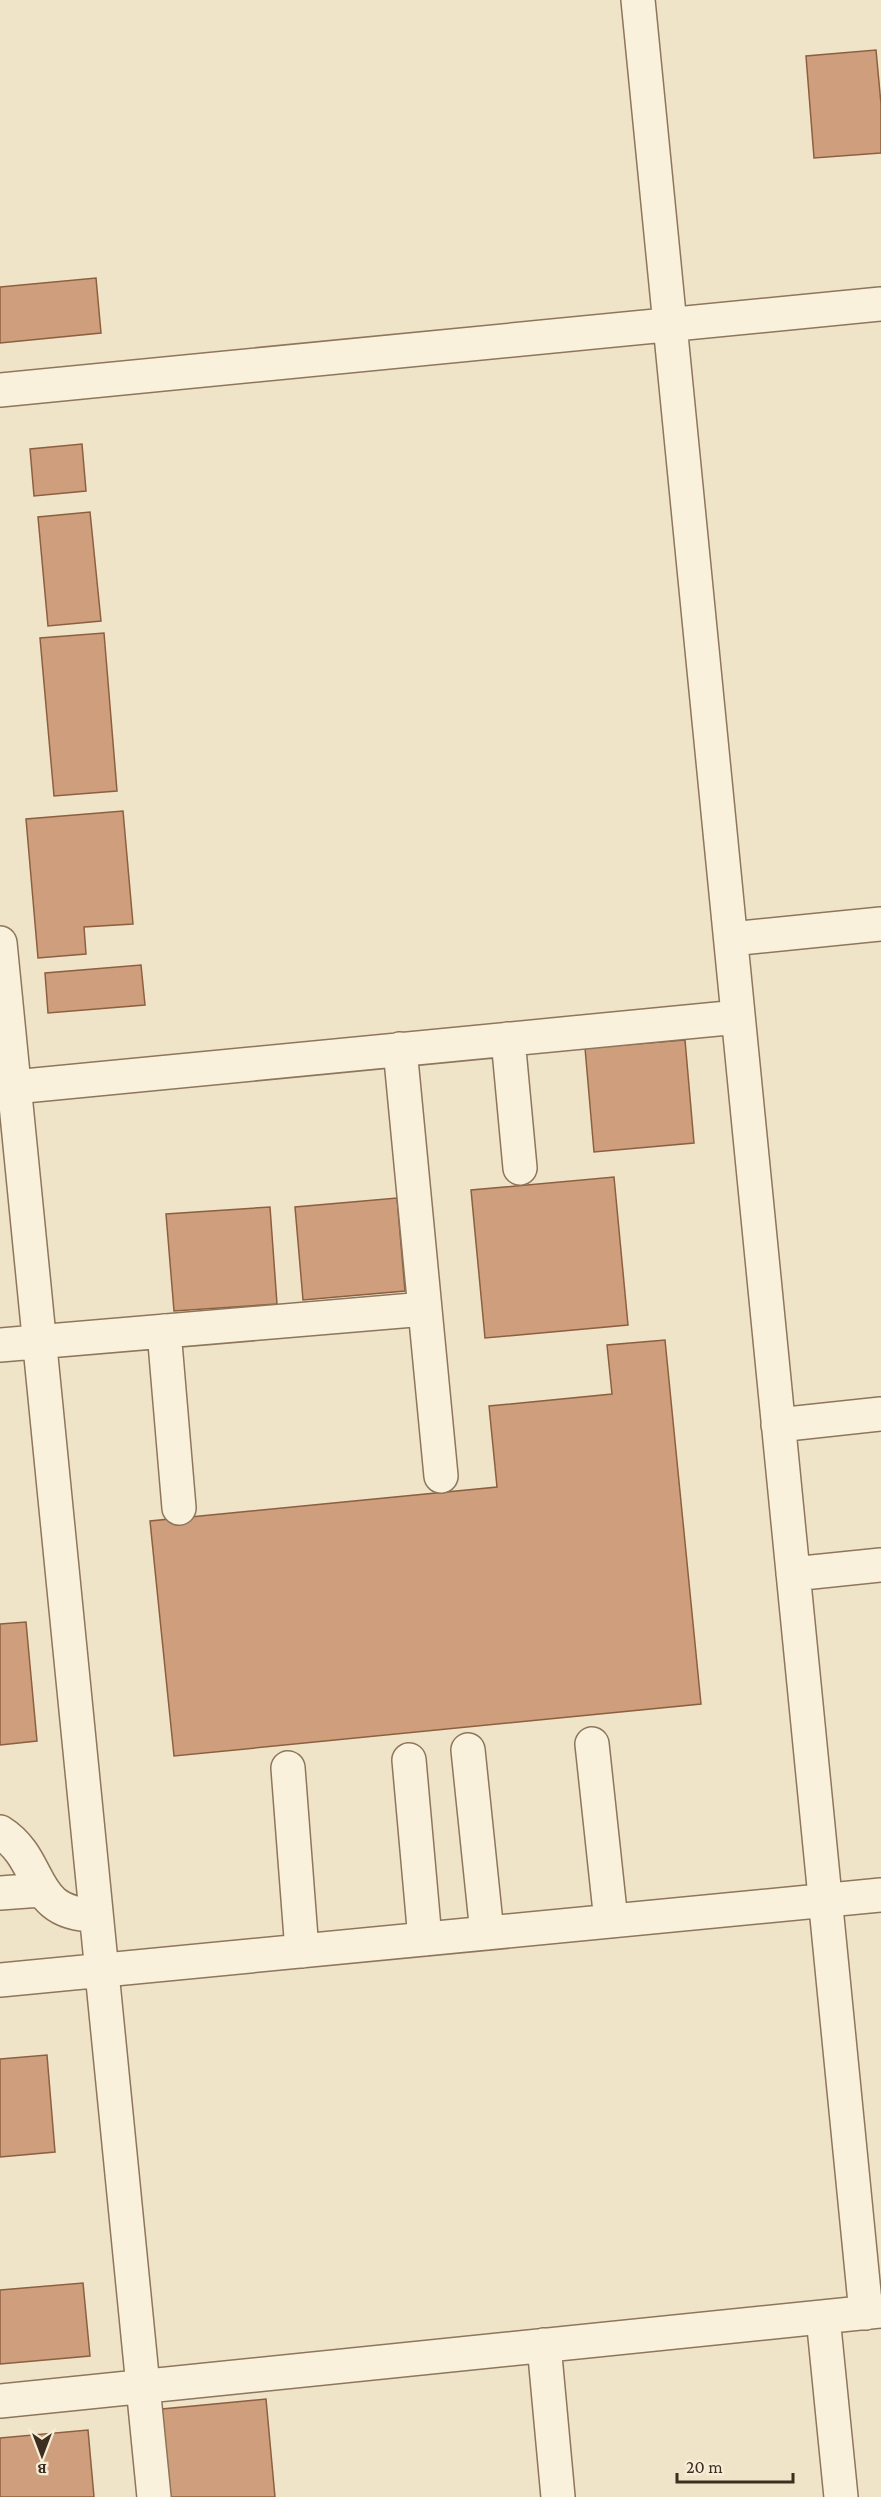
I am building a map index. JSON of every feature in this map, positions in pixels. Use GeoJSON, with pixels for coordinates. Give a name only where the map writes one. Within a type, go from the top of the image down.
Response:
{"type":"FeatureCollection","features":[{"type":"Feature","properties":{"kind":"lane"},"geometry":{"type":"LineString","coordinates":[[0,2401],[873,2312],[825,1901],[638,0]]}},
{"type":"Feature","properties":{"kind":"lane"},"geometry":{"type":"LineString","coordinates":[[0,390],[881,304]]}},
{"type":"Feature","properties":{"kind":"lane"},"geometry":{"type":"LineString","coordinates":[[731,939],[881,924]]}},
{"type":"Feature","properties":{"kind":"lane"},"geometry":{"type":"LineString","coordinates":[[0,943],[154,2497]]}},
{"type":"Feature","properties":{"kind":"lane"},"geometry":{"type":"LineString","coordinates":[[14,1087],[738,1017]]}},
{"type":"Feature","properties":{"kind":"lane"},"geometry":{"type":"LineString","coordinates":[[508,1039],[520,1168]]}},
{"type":"Feature","properties":{"kind":"lane"},"geometry":{"type":"LineString","coordinates":[[400,1049],[441,1476]]}},
{"type":"Feature","properties":{"kind":"lane"},"geometry":{"type":"LineString","coordinates":[[0,1345],[425,1309]]}},
{"type":"Feature","properties":{"kind":"lane"},"geometry":{"type":"LineString","coordinates":[[164,1331],[179,1508]]}},
{"type":"Feature","properties":{"kind":"lane"},"geometry":{"type":"LineString","coordinates":[[778,1425],[881,1414]]}},
{"type":"Feature","properties":{"kind":"lane"},"geometry":{"type":"LineString","coordinates":[[793,1574],[881,1565]]}},
{"type":"Feature","properties":{"kind":"lane"},"geometry":{"type":"LineString","coordinates":[[592,1744],[611,1921]]}},
{"type":"Feature","properties":{"kind":"lane"},"geometry":{"type":"LineString","coordinates":[[468,1750],[487,1933]]}},
{"type":"Feature","properties":{"kind":"lane"},"geometry":{"type":"LineString","coordinates":[[409,1760],[424,1939]]}},
{"type":"Feature","properties":{"kind":"lane"},"geometry":{"type":"LineString","coordinates":[[288,1768],[302,1951]]}},
{"type":"Feature","properties":{"kind":"lane"},"geometry":{"type":"LineString","coordinates":[[0,1832],[10,1838],[23,1852],[41,1890],[51,1902],[64,1910],[80,1915],[96,1915]]}},
{"type":"Feature","properties":{"kind":"lane"},"geometry":{"type":"LineString","coordinates":[[0,1893],[41,1890]]}},
{"type":"Feature","properties":{"kind":"lane"},"geometry":{"type":"LineString","coordinates":[[0,1980],[881,1895]]}},
{"type":"Feature","properties":{"kind":"lane"},"geometry":{"type":"LineString","coordinates":[[823,2317],[841,2497]]}},
{"type":"Feature","properties":{"kind":"lane"},"geometry":{"type":"LineString","coordinates":[[544,2346],[558,2497]]}},
{"type":"Feature","properties":{"kind":"building"},"geometry":{"type":"Polygon","coordinates":[[[876,50],[881,104],[881,153],[814,158],[806,56],[876,50]]]}},
{"type":"Feature","properties":{"kind":"building"},"geometry":{"type":"Polygon","coordinates":[[[96,278],[101,333],[0,343],[0,287],[96,278]]]}},
{"type":"Feature","properties":{"kind":"building"},"geometry":{"type":"Polygon","coordinates":[[[82,444],[86,491],[34,496],[30,449],[82,444]]]}},
{"type":"Feature","properties":{"kind":"building"},"geometry":{"type":"Polygon","coordinates":[[[90,512],[101,621],[48,626],[38,517],[90,512]]]}},
{"type":"Feature","properties":{"kind":"building"},"geometry":{"type":"Polygon","coordinates":[[[104,633],[117,791],[54,796],[40,638],[104,633]]]}},
{"type":"Feature","properties":{"kind":"building"},"geometry":{"type":"Polygon","coordinates":[[[123,811],[133,924],[84,927],[86,954],[38,958],[26,819],[123,811]]]}},
{"type":"Feature","properties":{"kind":"building"},"geometry":{"type":"Polygon","coordinates":[[[141,965],[145,1005],[48,1013],[45,973],[141,965]]]}},
{"type":"Feature","properties":{"kind":"building"},"geometry":{"type":"Polygon","coordinates":[[[685,1040],[694,1143],[594,1152],[585,1048],[685,1040]]]}},
{"type":"Feature","properties":{"kind":"building"},"geometry":{"type":"Polygon","coordinates":[[[614,1177],[628,1325],[485,1338],[471,1190],[614,1177]]]}},
{"type":"Feature","properties":{"kind":"building"},"geometry":{"type":"Polygon","coordinates":[[[397,1198],[405,1291],[303,1300],[295,1207],[397,1198]]]}},
{"type":"Feature","properties":{"kind":"building"},"geometry":{"type":"Polygon","coordinates":[[[270,1207],[277,1304],[174,1311],[166,1214],[270,1207]]]}},
{"type":"Feature","properties":{"kind":"building"},"geometry":{"type":"Polygon","coordinates":[[[665,1340],[701,1704],[174,1756],[150,1521],[497,1487],[489,1406],[612,1394],[607,1345],[665,1340]]]}},
{"type":"Feature","properties":{"kind":"building"},"geometry":{"type":"Polygon","coordinates":[[[26,1622],[37,1741],[0,1745],[0,1624],[26,1622]]]}},
{"type":"Feature","properties":{"kind":"building"},"geometry":{"type":"Polygon","coordinates":[[[47,2055],[55,2152],[0,2157],[0,2059],[47,2055]]]}},
{"type":"Feature","properties":{"kind":"building"},"geometry":{"type":"Polygon","coordinates":[[[83,2283],[90,2356],[0,2364],[0,2290],[83,2283]]]}},
{"type":"Feature","properties":{"kind":"building"},"geometry":{"type":"Polygon","coordinates":[[[266,2399],[275,2497],[170,2497],[162,2409],[266,2399]]]}},
{"type":"Feature","properties":{"kind":"building"},"geometry":{"type":"Polygon","coordinates":[[[88,2430],[94,2497],[0,2497],[0,2438],[88,2430]]]}}]}
